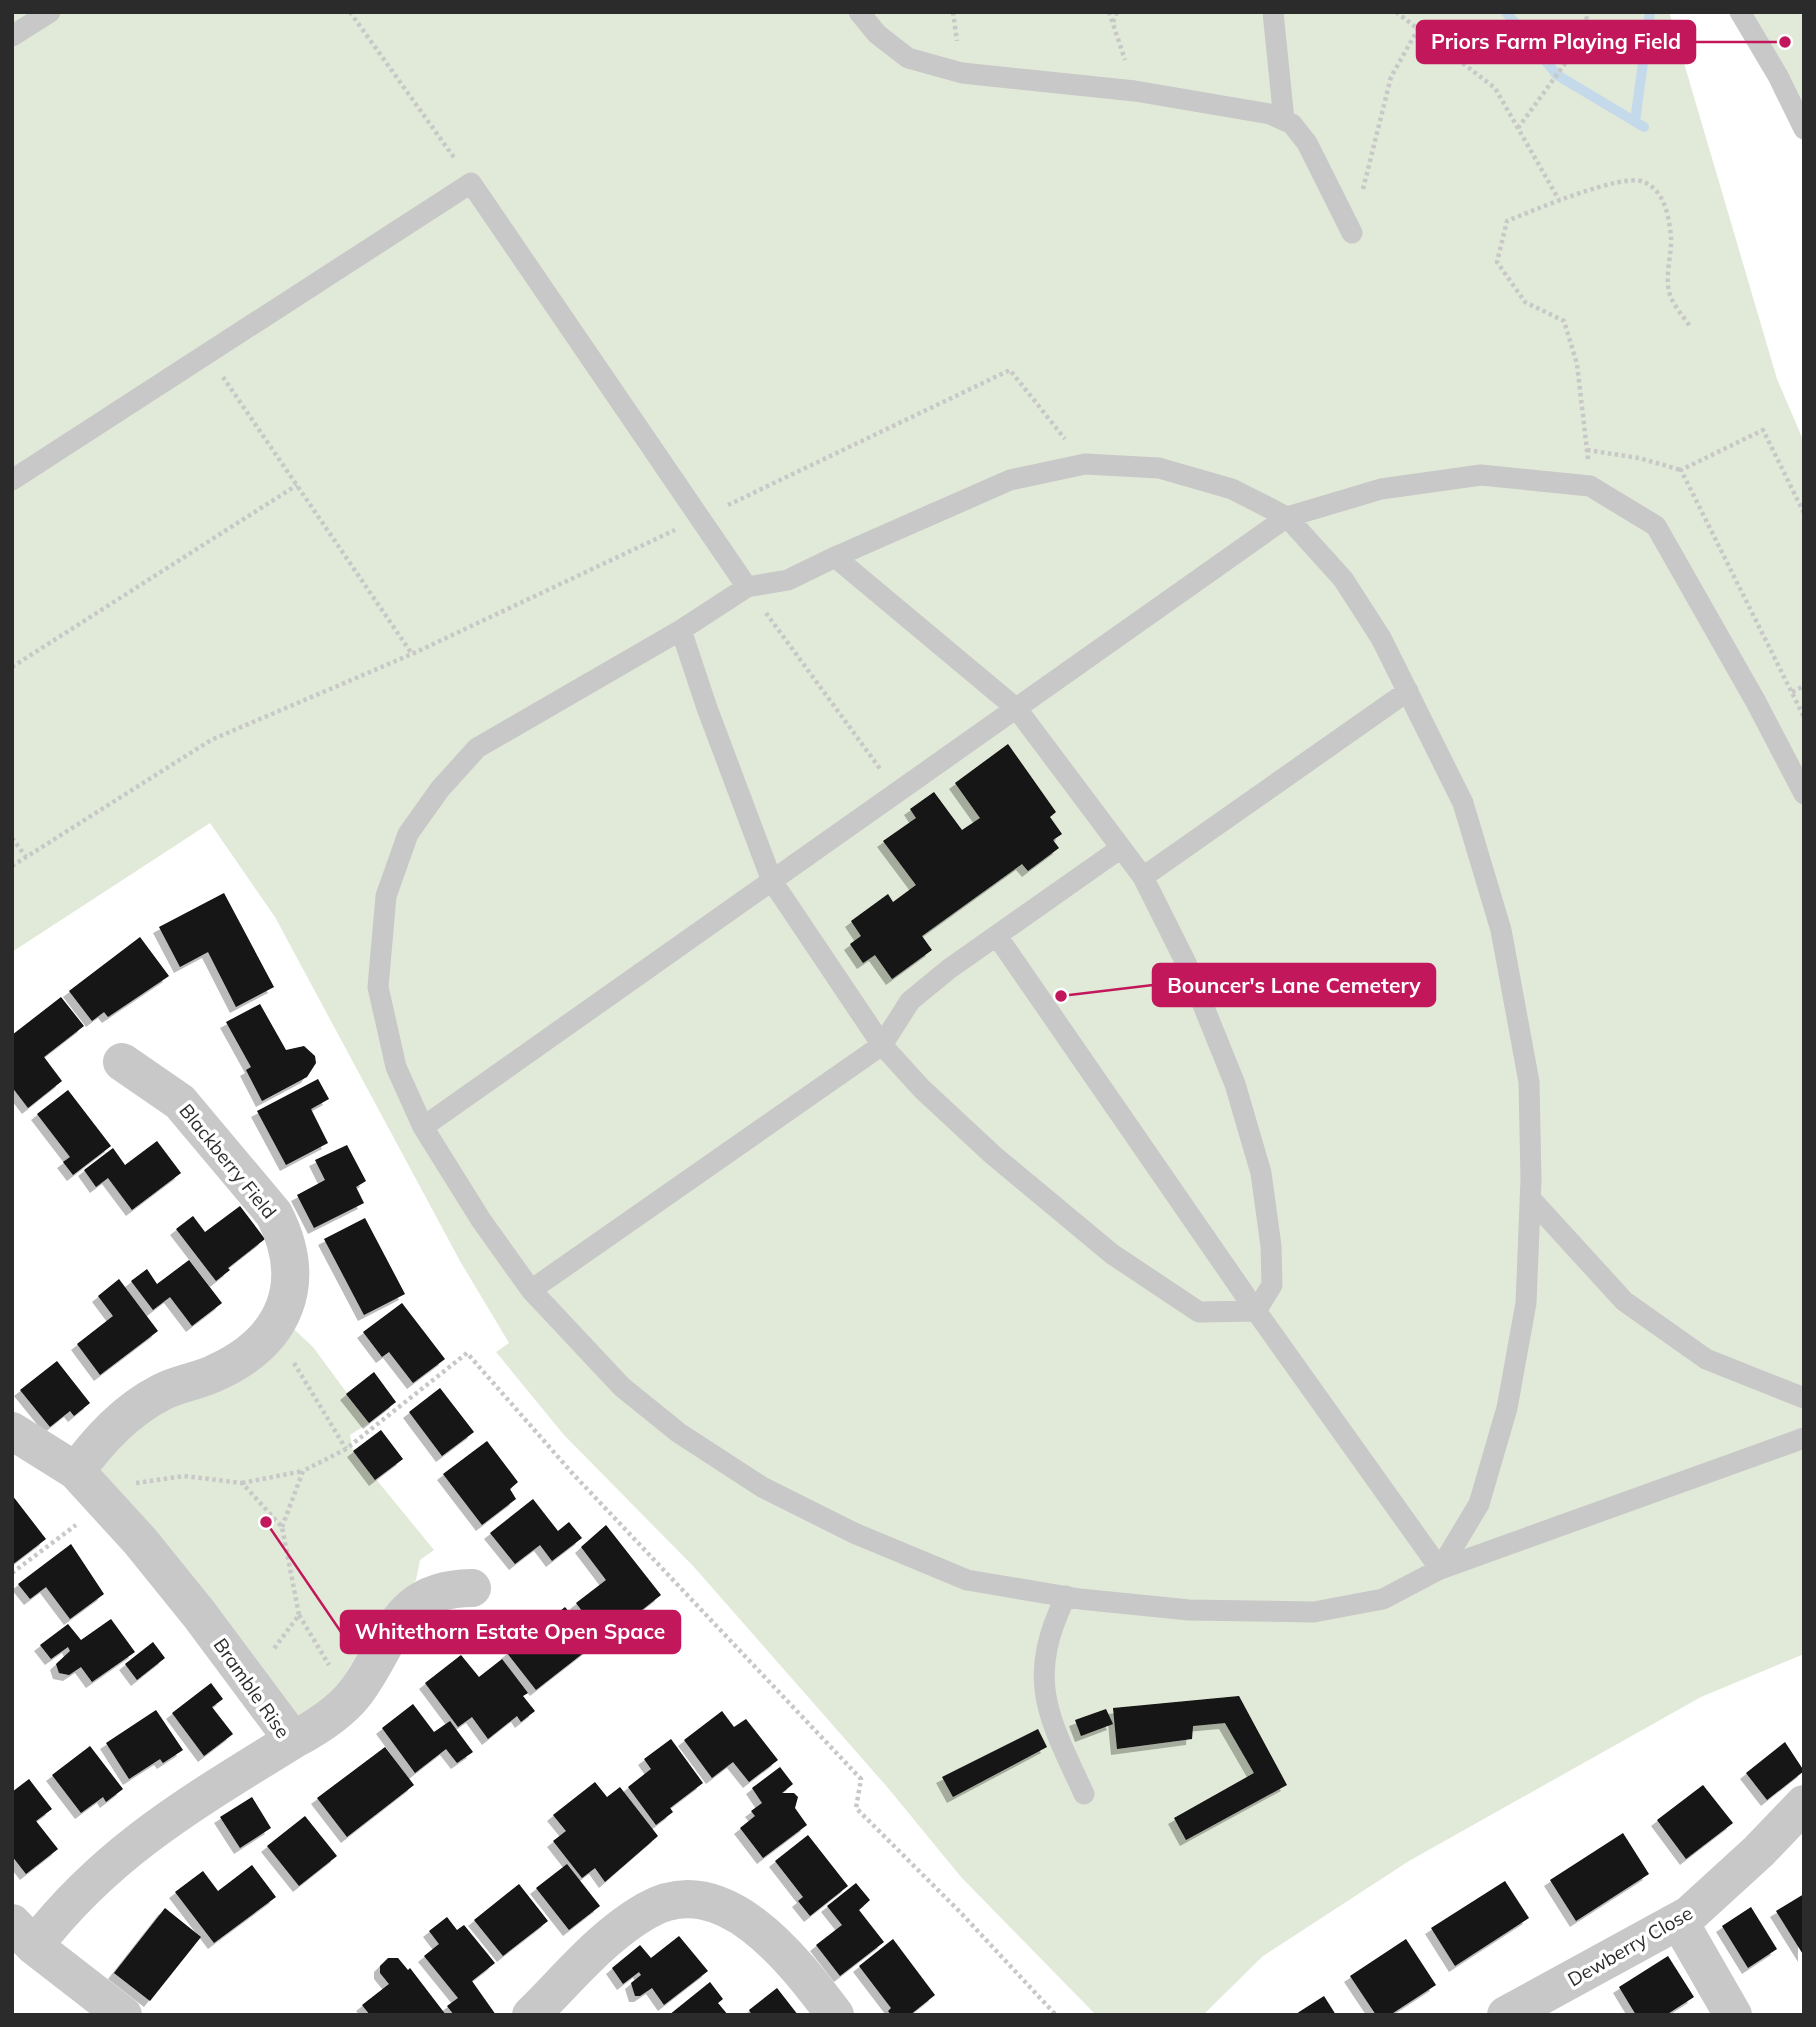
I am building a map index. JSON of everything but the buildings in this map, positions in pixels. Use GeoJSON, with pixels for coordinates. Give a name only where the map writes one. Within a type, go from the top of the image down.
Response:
{"type":"FeatureCollection","features":[{"type":"Feature","properties":{"kind":"street","name":"Blackberry Field"},"geometry":{"type":"LineString","coordinates":[[76,1471],[111,1430],[136,1408],[163,1391],[216,1373],[248,1355],[271,1332],[281,1317],[291,1283],[285,1236],[274,1214],[180,1102],[122,1062]]}},
{"type":"Feature","properties":{"kind":"street","name":"Bramble Rise"},"geometry":{"type":"LineString","coordinates":[[12,1431],[76,1471],[199,1614],[293,1740],[125,1850],[62,1909],[23,1934]]}},
{"type":"Feature","properties":{"kind":"street"},"geometry":{"type":"LineString","coordinates":[[293,1740],[326,1721],[357,1691],[404,1612],[436,1592],[472,1588]]}},
{"type":"Feature","properties":{"kind":"street","name":"Dewberry Close"},"geometry":{"type":"LineString","coordinates":[[1506,2015],[1679,1921],[1759,1851],[1804,1804]]}},
{"type":"Feature","properties":{"kind":"street"},"geometry":{"type":"LineString","coordinates":[[531,2015],[582,1963],[627,1924],[648,1909],[690,1900],[734,1911],[754,1924],[835,2015]]}},
{"type":"Feature","properties":{"kind":"street"},"geometry":{"type":"LineString","coordinates":[[1679,1921],[1732,2015]]}},
{"type":"Feature","properties":{"kind":"street"},"geometry":{"type":"LineString","coordinates":[[23,1934],[123,2015]]}},
{"type":"Feature","properties":{"kind":"lane"},"geometry":{"type":"LineString","coordinates":[[12,36],[50,12]]}},
{"type":"Feature","properties":{"kind":"lane"},"geometry":{"type":"LineString","coordinates":[[859,12],[877,34],[908,58],[962,73],[1135,91],[1270,114],[1284,120],[1292,124],[1307,143],[1352,233]]}},
{"type":"Feature","properties":{"kind":"lane"},"geometry":{"type":"LineString","coordinates":[[1273,12],[1284,120]]}},
{"type":"Feature","properties":{"kind":"lane"},"geometry":{"type":"LineString","coordinates":[[1740,12],[1778,76],[1804,129]]}},
{"type":"Feature","properties":{"kind":"lane"},"geometry":{"type":"LineString","coordinates":[[12,480],[471,183],[698,519],[747,587]]}},
{"type":"Feature","properties":{"kind":"lane"},"geometry":{"type":"LineString","coordinates":[[1440,1569],[1479,1504],[1507,1408],[1526,1303],[1530,1198],[1529,1082],[1501,930],[1463,803],[1381,638],[1343,579],[1287,517],[1232,489],[1196,477],[1123,464],[1085,464],[1010,480],[788,580],[747,587],[681,630],[477,748],[440,789],[408,834],[386,896],[378,987],[396,1067],[423,1127],[481,1220],[531,1290],[622,1387],[679,1433],[762,1487],[854,1534],[967,1580],[1066,1596],[1189,1610],[1314,1612],[1383,1599],[1440,1569],[1804,1438]]}},
{"type":"Feature","properties":{"kind":"lane"},"geometry":{"type":"LineString","coordinates":[[423,1127],[1287,517],[1381,489],[1481,475],[1590,486],[1656,526],[1756,702],[1804,794]]}},
{"type":"Feature","properties":{"kind":"lane"},"geometry":{"type":"LineString","coordinates":[[835,557],[1017,709],[1143,877],[1186,963],[1236,1084],[1261,1174],[1271,1246],[1272,1285],[1256,1311]]}},
{"type":"Feature","properties":{"kind":"lane"},"geometry":{"type":"LineString","coordinates":[[681,630],[707,708],[772,881],[882,1045],[922,1089],[993,1155],[1112,1254],[1199,1312],[1256,1311]]}},
{"type":"Feature","properties":{"kind":"lane"},"geometry":{"type":"LineString","coordinates":[[1143,877],[1408,691]]}},
{"type":"Feature","properties":{"kind":"lane"},"geometry":{"type":"LineString","coordinates":[[531,1290],[882,1045],[910,1001],[949,969],[1121,848]]}},
{"type":"Feature","properties":{"kind":"lane"},"geometry":{"type":"LineString","coordinates":[[998,936],[1256,1311],[1440,1569]]}},
{"type":"Feature","properties":{"kind":"lane"},"geometry":{"type":"LineString","coordinates":[[1530,1198],[1624,1301],[1706,1359],[1804,1398]]}},
{"type":"Feature","properties":{"kind":"lane"},"geometry":{"type":"LineString","coordinates":[[1066,1596],[1047,1640],[1042,1673],[1047,1705],[1058,1737],[1084,1794]]}},
{"type":"Feature","properties":{"kind":"path"},"geometry":{"type":"LineString","coordinates":[[350,12],[471,183]]}},
{"type":"Feature","properties":{"kind":"path"},"geometry":{"type":"LineString","coordinates":[[1109,12],[1135,91]]}},
{"type":"Feature","properties":{"kind":"path"},"geometry":{"type":"LineString","coordinates":[[1112,23],[1117,12]]}},
{"type":"Feature","properties":{"kind":"path"},"geometry":{"type":"LineString","coordinates":[[1396,12],[1495,88],[1559,200]]}},
{"type":"Feature","properties":{"kind":"path"},"geometry":{"type":"LineString","coordinates":[[1518,128],[1591,28],[1584,12]]}},
{"type":"Feature","properties":{"kind":"path"},"geometry":{"type":"LineString","coordinates":[[1352,233],[1391,77],[1418,29]]}},
{"type":"Feature","properties":{"kind":"path"},"geometry":{"type":"LineString","coordinates":[[1590,486],[1577,364],[1564,321],[1525,302],[1497,262],[1507,221],[1559,200],[1630,179],[1643,181],[1655,189],[1664,202],[1670,223],[1669,291],[1690,328]]}},
{"type":"Feature","properties":{"kind":"path"},"geometry":{"type":"LineString","coordinates":[[207,354],[412,654]]}},
{"type":"Feature","properties":{"kind":"path"},"geometry":{"type":"LineString","coordinates":[[12,866],[211,740],[412,654],[1010,370],[1085,464]]}},
{"type":"Feature","properties":{"kind":"path"},"geometry":{"type":"LineString","coordinates":[[1587,450],[1639,458],[1681,470],[1763,430],[1804,513]]}},
{"type":"Feature","properties":{"kind":"path"},"geometry":{"type":"LineString","coordinates":[[1681,470],[1804,717]]}},
{"type":"Feature","properties":{"kind":"path"},"geometry":{"type":"LineString","coordinates":[[12,667],[297,485]]}},
{"type":"Feature","properties":{"kind":"path"},"geometry":{"type":"LineString","coordinates":[[747,587],[898,793]]}},
{"type":"Feature","properties":{"kind":"path"},"geometry":{"type":"LineString","coordinates":[[1791,692],[1804,686]]}},
{"type":"Feature","properties":{"kind":"path"},"geometry":{"type":"LineString","coordinates":[[12,838],[26,858]]}},
{"type":"Feature","properties":{"kind":"path"},"geometry":{"type":"LineString","coordinates":[[271,1332],[284,1346],[346,1449]]}},
{"type":"Feature","properties":{"kind":"path"},"geometry":{"type":"LineString","coordinates":[[12,1573],[127,1484],[184,1476],[242,1483],[303,1471],[346,1449],[467,1353],[573,1474],[861,1779],[856,1808],[960,1912],[1056,2015]]}},
{"type":"Feature","properties":{"kind":"path"},"geometry":{"type":"LineString","coordinates":[[282,1527],[303,1471]]}},
{"type":"Feature","properties":{"kind":"path"},"geometry":{"type":"LineString","coordinates":[[242,1483],[282,1527],[299,1615],[320,1653],[336,1674],[357,1691]]}},
{"type":"Feature","properties":{"kind":"path"},"geometry":{"type":"LineString","coordinates":[[249,1681],[299,1615]]}},
{"type":"Feature","properties":{"kind":"green space"},"geometry":{"type":"Polygon","coordinates":[[[12,12],[1669,12],[1777,379],[1804,442],[1804,1654],[1701,1697],[1409,1861],[1263,1956],[1203,2015],[1096,2015],[961,1877],[888,1788],[694,1567],[564,1435],[496,1352],[509,1343],[460,1261],[275,917],[210,823],[12,952],[12,12]]]}},
{"type":"Feature","properties":{"kind":"green space"},"geometry":{"type":"Polygon","coordinates":[[[1749,12],[1804,12],[1804,111],[1749,12]]]}},
{"type":"Feature","properties":{"kind":"green space"},"geometry":{"type":"Polygon","coordinates":[[[281,1317],[313,1347],[369,1423],[350,1435],[353,1451],[434,1550],[420,1560],[416,1580],[374,1627],[310,1731],[76,1471],[281,1317]]]}},
{"type":"Feature","properties":{"kind":"waterway"},"geometry":{"type":"LineString","coordinates":[[1506,12],[1557,75],[1644,127]]}},
{"type":"Feature","properties":{"kind":"waterway"},"geometry":{"type":"LineString","coordinates":[[1635,121],[1650,12]]}},
{"type":"Feature","properties":{"kind":"place","name":"Priors Farm Playing Field"},"geometry":{"type":"Point","coordinates":[1785,42]}},
{"type":"Feature","properties":{"kind":"place","name":"Bouncer's Lane Cemetery"},"geometry":{"type":"Point","coordinates":[1061,996]}},
{"type":"Feature","properties":{"kind":"place","name":"Whitethorn Estate Open Space"},"geometry":{"type":"Point","coordinates":[266,1522]}}]}
